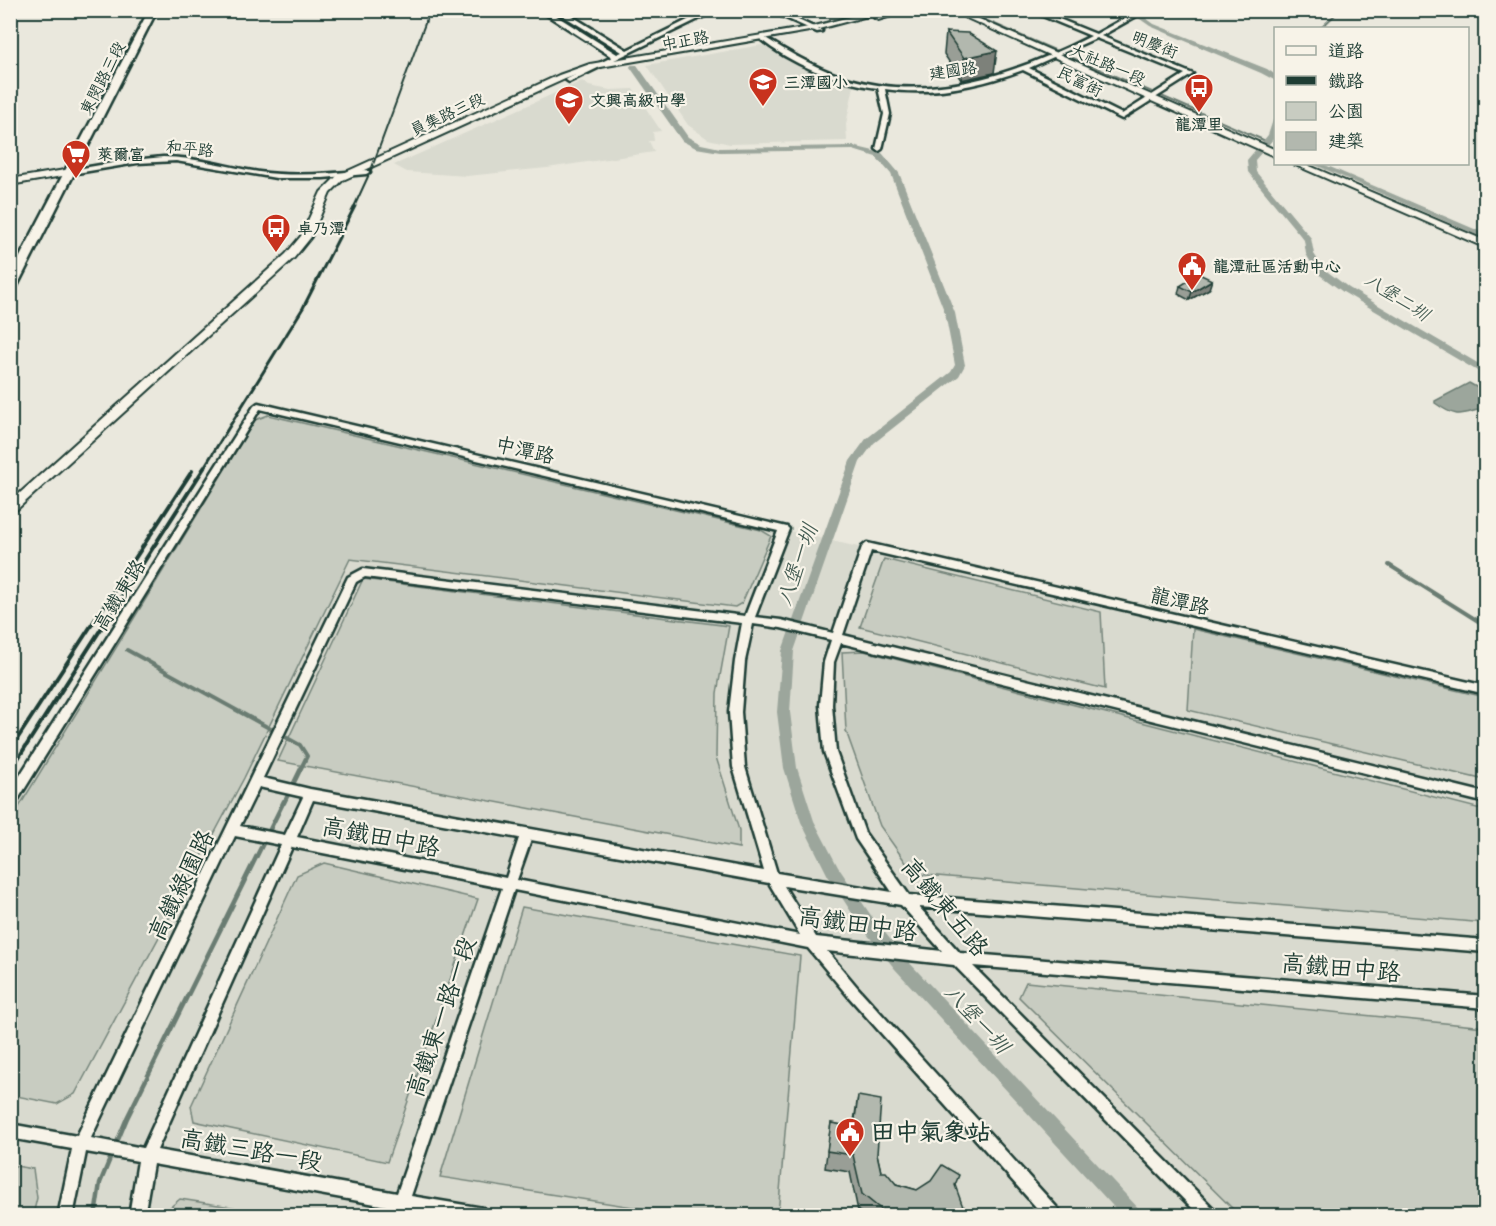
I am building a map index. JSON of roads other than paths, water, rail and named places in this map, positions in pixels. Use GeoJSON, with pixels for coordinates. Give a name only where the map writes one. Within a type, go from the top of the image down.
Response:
{"type":"FeatureCollection","features":[{"type":"Feature","properties":{"kind":"main road","name":"東閔路三段"},"geometry":{"type":"LineString","coordinates":[[10,288],[153,10]]}},
{"type":"Feature","properties":{"kind":"street"},"geometry":{"type":"LineString","coordinates":[[557,10],[625,51]]}},
{"type":"Feature","properties":{"kind":"street"},"geometry":{"type":"LineString","coordinates":[[569,80],[619,61],[625,51],[714,10]]}},
{"type":"Feature","properties":{"kind":"street"},"geometry":{"type":"LineString","coordinates":[[771,10],[817,30]]}},
{"type":"Feature","properties":{"kind":"street","name":"中正路"},"geometry":{"type":"LineString","coordinates":[[817,30],[886,10]]}},
{"type":"Feature","properties":{"kind":"street","name":"中正路"},"geometry":{"type":"LineString","coordinates":[[619,61],[645,60],[817,30],[908,10]]}},
{"type":"Feature","properties":{"kind":"street","name":"大社路一段"},"geometry":{"type":"LineString","coordinates":[[952,10],[1274,153]]}},
{"type":"Feature","properties":{"kind":"street","name":"明慶街"},"geometry":{"type":"LineString","coordinates":[[1031,10],[1190,74],[1151,99]]}},
{"type":"Feature","properties":{"kind":"street","name":"建國路"},"geometry":{"type":"LineString","coordinates":[[765,39],[816,69],[861,84],[880,87],[935,87],[1025,69],[1056,58],[1144,10]]}},
{"type":"Feature","properties":{"kind":"street"},"geometry":{"type":"LineString","coordinates":[[541,11],[619,61]]}},
{"type":"Feature","properties":{"kind":"street"},"geometry":{"type":"LineString","coordinates":[[632,48],[645,60]]}},
{"type":"Feature","properties":{"kind":"street"},"geometry":{"type":"LineString","coordinates":[[569,80],[593,66],[619,61]]}},
{"type":"Feature","properties":{"kind":"street","name":"員集路三段"},"geometry":{"type":"LineString","coordinates":[[10,509],[290,256],[306,237],[326,192],[340,178],[562,77],[593,66]]}},
{"type":"Feature","properties":{"kind":"street","name":"民富街"},"geometry":{"type":"LineString","coordinates":[[1025,69],[1122,117],[1151,99]]}},
{"type":"Feature","properties":{"kind":"street","name":"員集路三段"},"geometry":{"type":"LineString","coordinates":[[323,200],[369,171],[569,80]]}},
{"type":"Feature","properties":{"kind":"street"},"geometry":{"type":"LineString","coordinates":[[879,149],[887,114],[880,87]]}},
{"type":"Feature","properties":{"kind":"street","name":"和平路"},"geometry":{"type":"LineString","coordinates":[[10,182],[145,159],[197,161],[249,173],[350,174],[369,171]]}},
{"type":"Feature","properties":{"kind":"street"},"geometry":{"type":"LineString","coordinates":[[1300,165],[1485,245]]}},
{"type":"Feature","properties":{"kind":"street","name":"中潭路"},"geometry":{"type":"LineString","coordinates":[[258,406],[784,529],[748,621]]}},
{"type":"Feature","properties":{"kind":"street","name":"高鐵東路"},"geometry":{"type":"LineString","coordinates":[[10,802],[258,406]]}},
{"type":"Feature","properties":{"kind":"street","name":"高鐵東五路"},"geometry":{"type":"LineString","coordinates":[[867,547],[829,662],[826,705],[830,752],[860,835],[905,900],[957,959],[1211,1215]]}},
{"type":"Feature","properties":{"kind":"street","name":"龍潭路"},"geometry":{"type":"LineString","coordinates":[[867,547],[1485,690]]}},
{"type":"Feature","properties":{"kind":"street","name":"高鐵綠園路"},"geometry":{"type":"LineString","coordinates":[[65,1215],[81,1143],[352,580],[363,573],[748,621]]}},
{"type":"Feature","properties":{"kind":"street"},"geometry":{"type":"LineString","coordinates":[[1055,1215],[812,944],[772,877],[739,766],[735,712],[740,661],[748,621],[781,624],[1485,798]]}},
{"type":"Feature","properties":{"kind":"street","name":"高鐵田中路"},"geometry":{"type":"LineString","coordinates":[[255,781],[310,794],[905,900],[1485,946]]}},
{"type":"Feature","properties":{"kind":"street"},"geometry":{"type":"LineString","coordinates":[[136,1215],[147,1155],[310,794]]}},
{"type":"Feature","properties":{"kind":"street","name":"高鐵田中路"},"geometry":{"type":"LineString","coordinates":[[233,830],[812,944],[957,959],[1485,1002]]}},
{"type":"Feature","properties":{"kind":"street","name":"高鐵東一路一段"},"geometry":{"type":"LineString","coordinates":[[397,1215],[527,833]]}},
{"type":"Feature","properties":{"kind":"street","name":"高鐵三路一段"},"geometry":{"type":"LineString","coordinates":[[10,1131],[483,1215]]}},
{"type":"Feature","properties":{"kind":"waterway","name":"八堡一圳"},"geometry":{"type":"LineString","coordinates":[[550,10],[614,51]]}},
{"type":"Feature","properties":{"kind":"waterway"},"geometry":{"type":"LineString","coordinates":[[962,10],[1268,142]]}},
{"type":"Feature","properties":{"kind":"waterway","name":"八堡二圳"},"geometry":{"type":"LineString","coordinates":[[1130,10],[1152,25],[1264,71],[1274,78]]}},
{"type":"Feature","properties":{"kind":"waterway"},"geometry":{"type":"LineString","coordinates":[[1322,27],[1340,10]]}},
{"type":"Feature","properties":{"kind":"waterway","name":"八堡一圳"},"geometry":{"type":"LineString","coordinates":[[634,67],[685,139],[699,146],[720,150],[853,148],[879,155],[895,173],[950,313],[960,365],[955,374],[870,441],[855,461],[788,651],[783,712],[790,768],[808,822],[833,872],[865,919],[939,1008],[1134,1216]]}},
{"type":"Feature","properties":{"kind":"waterway","name":"八堡二圳"},"geometry":{"type":"LineString","coordinates":[[1274,128],[1272,135],[1251,160],[1252,172],[1308,240],[1310,254],[1320,271],[1346,290],[1486,373]]}},
{"type":"Feature","properties":{"kind":"waterway"},"geometry":{"type":"LineString","coordinates":[[1319,165],[1486,237]]}},
{"type":"Feature","properties":{"kind":"waterway"},"geometry":{"type":"LineString","coordinates":[[1389,565],[1486,626]]}},
{"type":"Feature","properties":{"kind":"waterway"},"geometry":{"type":"LineString","coordinates":[[127,650],[300,745],[307,756],[284,803]]}},
{"type":"Feature","properties":{"kind":"waterway"},"geometry":{"type":"LineString","coordinates":[[95,1216],[100,1183],[127,1118],[284,801]]}},
{"type":"Feature","properties":{"kind":"railway"},"geometry":{"type":"LineString","coordinates":[[354,207],[371,170],[430,10]]}},
{"type":"Feature","properties":{"kind":"railway"},"geometry":{"type":"LineString","coordinates":[[203,469],[303,308],[355,206]]}},
{"type":"Feature","properties":{"kind":"railway"},"geometry":{"type":"LineString","coordinates":[[10,771],[204,468]]}},
{"type":"Feature","properties":{"kind":"railway"},"geometry":{"type":"LineString","coordinates":[[10,750],[192,471]]}},
{"type":"Feature","properties":{"kind":"place","name":"三潭國小"},"geometry":{"type":"Point","coordinates":[763,108]}},
{"type":"Feature","properties":{"kind":"place","name":"龍潭里"},"geometry":{"type":"Point","coordinates":[1199,114]}},
{"type":"Feature","properties":{"kind":"place","name":"文興高級中學"},"geometry":{"type":"Point","coordinates":[569,126]}},
{"type":"Feature","properties":{"kind":"place","name":"萊爾富"},"geometry":{"type":"Point","coordinates":[76,180]}},
{"type":"Feature","properties":{"kind":"place","name":"卓乃潭"},"geometry":{"type":"Point","coordinates":[276,254]}},
{"type":"Feature","properties":{"kind":"place","name":"龍潭社區活動中心"},"geometry":{"type":"Point","coordinates":[1192,292]}},
{"type":"Feature","properties":{"kind":"place","name":"田中氣象站"},"geometry":{"type":"Point","coordinates":[850,1158]}}]}
